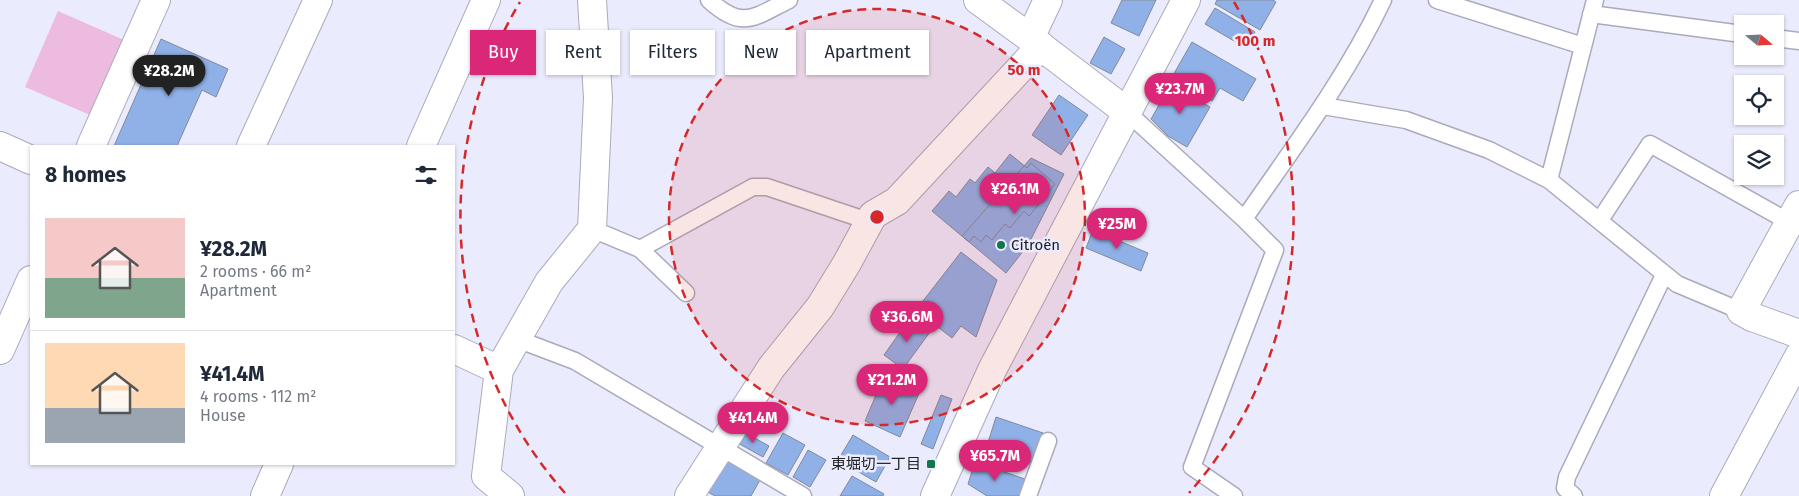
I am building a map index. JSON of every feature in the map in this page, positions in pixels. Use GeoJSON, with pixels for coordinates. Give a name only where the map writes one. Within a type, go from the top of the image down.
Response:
{"type":"FeatureCollection","features":[{"type":"Feature","properties":{"kind":"street"},"geometry":{"type":"LineString","coordinates":[[91,145],[156,0]]}},
{"type":"Feature","properties":{"kind":"street"},"geometry":{"type":"LineString","coordinates":[[251,145],[318,0]]}},
{"type":"Feature","properties":{"kind":"street"},"geometry":{"type":"LineString","coordinates":[[421,145],[486,0]]}},
{"type":"Feature","properties":{"kind":"street"},"geometry":{"type":"LineString","coordinates":[[510,496],[486,476],[500,370],[549,282],[592,229],[598,98],[592,0]]}},
{"type":"Feature","properties":{"kind":"street"},"geometry":{"type":"LineString","coordinates":[[978,0],[1127,112]]}},
{"type":"Feature","properties":{"kind":"street"},"geometry":{"type":"LineString","coordinates":[[688,496],[770,368],[820,307],[847,263],[872,215],[897,201],[1036,42],[1048,0]]}},
{"type":"Feature","properties":{"kind":"street"},"geometry":{"type":"LineString","coordinates":[[935,496],[992,370],[1186,0]]}},
{"type":"Feature","properties":{"kind":"street"},"geometry":{"type":"LineString","coordinates":[[0,146],[30,160]]}},
{"type":"Feature","properties":{"kind":"street"},"geometry":{"type":"LineString","coordinates":[[1794,214],[1747,314],[1799,334]]}},
{"type":"Feature","properties":{"kind":"street"},"geometry":{"type":"LineString","coordinates":[[0,350],[7,317],[30,282]]}},
{"type":"Feature","properties":{"kind":"street"},"geometry":{"type":"LineString","coordinates":[[455,349],[500,370]]}},
{"type":"Feature","properties":{"kind":"street"},"geometry":{"type":"LineString","coordinates":[[1724,496],[1799,356]]}},
{"type":"Feature","properties":{"kind":"street"},"geometry":{"type":"LineString","coordinates":[[265,496],[279,465]]}},
{"type":"Feature","properties":{"kind":"lane"},"geometry":{"type":"LineString","coordinates":[[709,0],[736,19],[750,19],[789,0]]}},
{"type":"Feature","properties":{"kind":"lane"},"geometry":{"type":"LineString","coordinates":[[1244,220],[1323,106],[1368,32],[1383,0]]}},
{"type":"Feature","properties":{"kind":"lane"},"geometry":{"type":"LineString","coordinates":[[1436,0],[1583,46]]}},
{"type":"Feature","properties":{"kind":"lane"},"geometry":{"type":"LineString","coordinates":[[1549,180],[1593,7],[1734,33]]}},
{"type":"Feature","properties":{"kind":"lane"},"geometry":{"type":"LineString","coordinates":[[1784,39],[1799,41]]}},
{"type":"Feature","properties":{"kind":"lane"},"geometry":{"type":"LineString","coordinates":[[1323,106],[1406,120],[1489,150],[1549,180],[1677,284],[1747,314]]}},
{"type":"Feature","properties":{"kind":"lane"},"geometry":{"type":"LineString","coordinates":[[1127,112],[1275,250],[1192,467],[1234,496]]}},
{"type":"Feature","properties":{"kind":"lane"},"geometry":{"type":"LineString","coordinates":[[1600,220],[1650,144],[1794,214]]}},
{"type":"Feature","properties":{"kind":"lane"},"geometry":{"type":"LineString","coordinates":[[640,249],[752,187],[767,187],[868,222]]}},
{"type":"Feature","properties":{"kind":"lane"},"geometry":{"type":"LineString","coordinates":[[592,229],[640,249],[686,293]]}},
{"type":"Feature","properties":{"kind":"lane"},"geometry":{"type":"LineString","coordinates":[[1574,496],[1565,488],[1567,477],[1664,274]]}},
{"type":"Feature","properties":{"kind":"lane"},"geometry":{"type":"LineString","coordinates":[[517,339],[574,361],[803,496]]}},
{"type":"Feature","properties":{"kind":"lane"},"geometry":{"type":"LineString","coordinates":[[1028,496],[1048,441]]}},
{"type":"Feature","properties":{"kind":"shaded area"},"geometry":{"type":"Polygon","coordinates":[[[58,11],[124,40],[90,115],[25,87],[58,11]]]}},
{"type":"Feature","properties":{"kind":"building"},"geometry":{"type":"Polygon","coordinates":[[[1122,0],[1156,0],[1139,36],[1111,23],[1122,0]]]}},
{"type":"Feature","properties":{"kind":"building"},"geometry":{"type":"Polygon","coordinates":[[[1217,0],[1273,0],[1276,2],[1260,30],[1215,4],[1217,0]]]}},
{"type":"Feature","properties":{"kind":"building"},"geometry":{"type":"Polygon","coordinates":[[[1215,8],[1255,32],[1246,48],[1205,24],[1215,8]]]}},
{"type":"Feature","properties":{"kind":"building"},"geometry":{"type":"Polygon","coordinates":[[[1104,37],[1125,49],[1111,74],[1090,63],[1104,37]]]}},
{"type":"Feature","properties":{"kind":"building"},"geometry":{"type":"Polygon","coordinates":[[[161,39],[228,69],[216,97],[202,90],[177,145],[114,145],[161,39]]]}},
{"type":"Feature","properties":{"kind":"building"},"geometry":{"type":"Polygon","coordinates":[[[1192,42],[1256,79],[1243,101],[1220,88],[1212,101],[1172,77],[1192,42]]]}},
{"type":"Feature","properties":{"kind":"building"},"geometry":{"type":"Polygon","coordinates":[[[1171,84],[1210,107],[1187,147],[1168,136],[1151,119],[1171,84]]]}},
{"type":"Feature","properties":{"kind":"building"},"geometry":{"type":"Polygon","coordinates":[[[1059,95],[1088,115],[1061,155],[1032,135],[1059,95]]]}},
{"type":"Feature","properties":{"kind":"building"},"geometry":{"type":"Polygon","coordinates":[[[1010,154],[1027,168],[1031,163],[1055,184],[1029,216],[1024,211],[1010,228],[1005,224],[992,240],[986,235],[981,242],[974,236],[969,242],[932,211],[949,191],[956,197],[970,179],[975,183],[988,167],[995,173],[1010,154]]]}},
{"type":"Feature","properties":{"kind":"building"},"geometry":{"type":"Polygon","coordinates":[[[1031,158],[1064,174],[1028,245],[1006,273],[962,236],[1031,158]]]}},
{"type":"Feature","properties":{"kind":"building"},"geometry":{"type":"Polygon","coordinates":[[[1093,230],[1148,253],[1141,271],[1086,248],[1093,230]]]}},
{"type":"Feature","properties":{"kind":"building"},"geometry":{"type":"Polygon","coordinates":[[[961,252],[997,280],[976,337],[961,326],[952,338],[916,310],[961,252]]]}},
{"type":"Feature","properties":{"kind":"building"},"geometry":{"type":"Polygon","coordinates":[[[910,318],[930,332],[903,369],[884,355],[910,318]]]}},
{"type":"Feature","properties":{"kind":"building"},"geometry":{"type":"Polygon","coordinates":[[[884,376],[920,391],[900,437],[865,421],[884,376]]]}},
{"type":"Feature","properties":{"kind":"building"},"geometry":{"type":"Polygon","coordinates":[[[941,395],[952,399],[933,449],[921,444],[941,395]]]}},
{"type":"Feature","properties":{"kind":"building"},"geometry":{"type":"Polygon","coordinates":[[[996,417],[1043,433],[1033,464],[986,449],[996,417]]]}},
{"type":"Feature","properties":{"kind":"building"},"geometry":{"type":"Polygon","coordinates":[[[742,431],[769,446],[763,457],[736,442],[742,431]]]}},
{"type":"Feature","properties":{"kind":"building"},"geometry":{"type":"Polygon","coordinates":[[[783,433],[805,445],[788,475],[766,463],[783,433]]]}},
{"type":"Feature","properties":{"kind":"building"},"geometry":{"type":"Polygon","coordinates":[[[853,435],[890,457],[876,482],[838,460],[853,435]]]}},
{"type":"Feature","properties":{"kind":"building"},"geometry":{"type":"Polygon","coordinates":[[[808,450],[826,460],[810,487],[793,477],[808,450]]]}},
{"type":"Feature","properties":{"kind":"building"},"geometry":{"type":"Polygon","coordinates":[[[722,458],[760,480],[751,496],[715,496],[704,490],[722,458]]]}},
{"type":"Feature","properties":{"kind":"building"},"geometry":{"type":"Polygon","coordinates":[[[975,462],[1025,479],[1019,496],[987,496],[968,484],[975,462]]]}},
{"type":"Feature","properties":{"kind":"building"},"geometry":{"type":"Polygon","coordinates":[[[852,476],[884,494],[883,496],[840,496],[852,476]]]}},
{"type":"Feature","properties":{"kind":"place","name":"Citroën"},"geometry":{"type":"Point","coordinates":[1001,245]}},
{"type":"Feature","properties":{"kind":"place","name":"東堀切一丁目"},"geometry":{"type":"Point","coordinates":[931,464]}}]}
